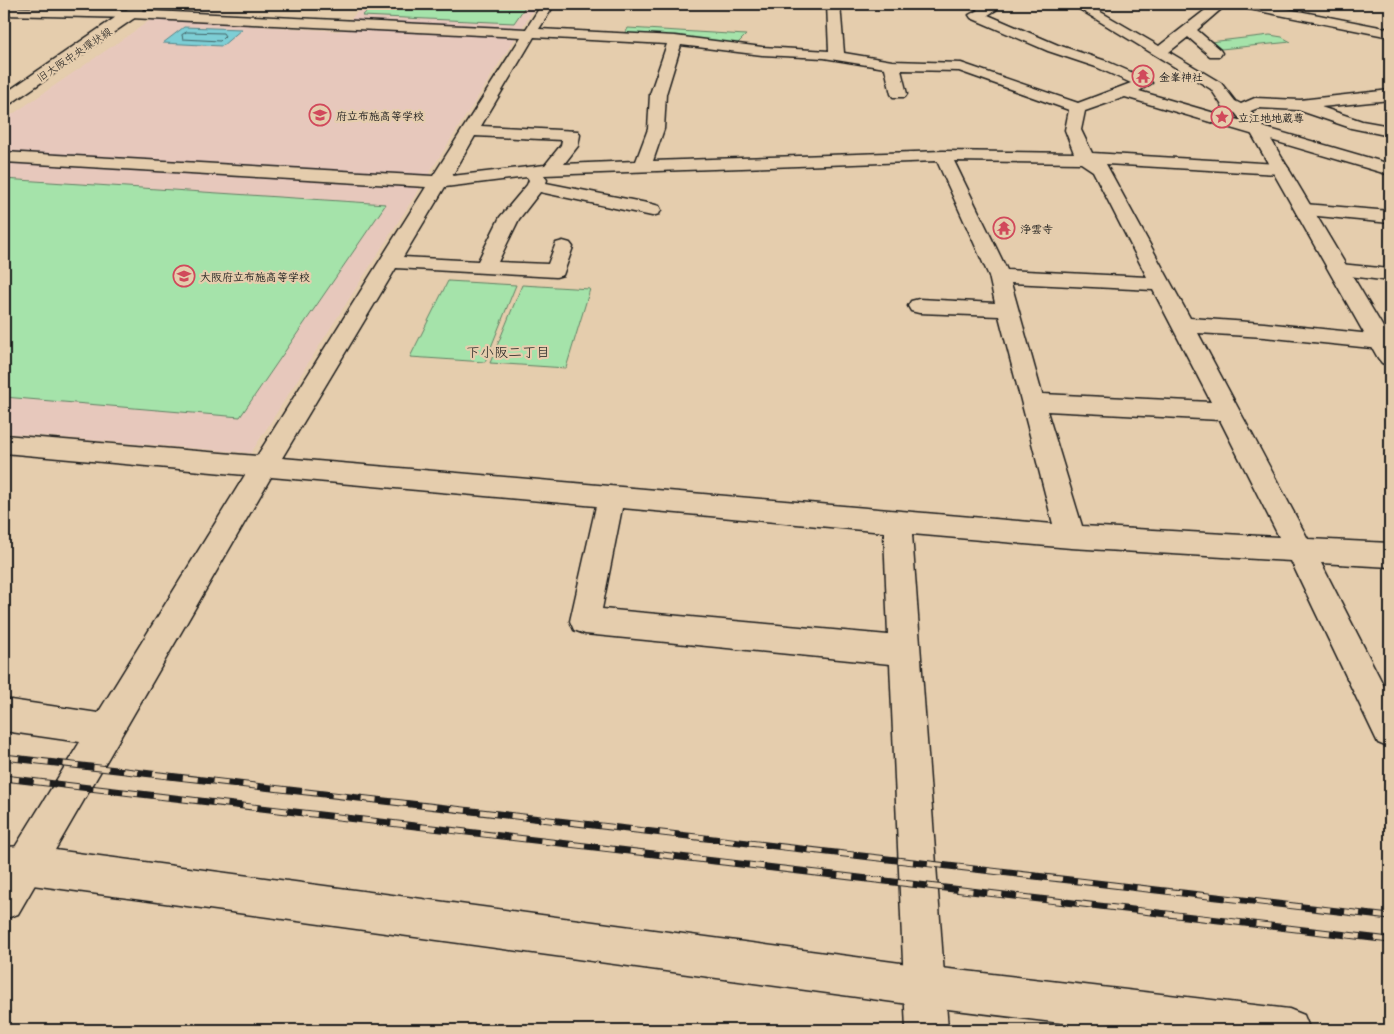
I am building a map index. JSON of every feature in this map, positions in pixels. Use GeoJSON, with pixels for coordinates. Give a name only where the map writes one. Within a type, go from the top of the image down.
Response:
{"type":"FeatureCollection","features":[{"type":"Feature","properties":{"kind":"street"},"geometry":{"type":"LineString","coordinates":[[4,900],[14,865],[105,730],[264,466],[548,4]]}},
{"type":"Feature","properties":{"kind":"street"},"geometry":{"type":"LineString","coordinates":[[834,4],[837,56]]}},
{"type":"Feature","properties":{"kind":"street"},"geometry":{"type":"LineString","coordinates":[[4,11],[137,9],[333,23],[676,40],[762,51],[837,56],[892,65],[962,67],[1078,108],[1125,92],[1144,83],[1101,64],[1053,48],[976,16],[989,10],[977,4]]}},
{"type":"Feature","properties":{"kind":"street"},"geometry":{"type":"LineString","coordinates":[[1078,4],[1216,86],[1229,104],[1241,110],[1258,131],[1385,350]]}},
{"type":"Feature","properties":{"kind":"street"},"geometry":{"type":"LineString","coordinates":[[1159,53],[1221,4]]}},
{"type":"Feature","properties":{"kind":"street"},"geometry":{"type":"LineString","coordinates":[[1244,4],[1390,32]]}},
{"type":"Feature","properties":{"kind":"street","name":"旧大阪中央環状線"},"geometry":{"type":"LineString","coordinates":[[4,102],[137,9]]}},
{"type":"Feature","properties":{"kind":"street"},"geometry":{"type":"LineString","coordinates":[[333,23],[346,10]]}},
{"type":"Feature","properties":{"kind":"street"},"geometry":{"type":"LineString","coordinates":[[1365,14],[1390,32]]}},
{"type":"Feature","properties":{"kind":"street"},"geometry":{"type":"LineString","coordinates":[[1188,30],[1215,53]]}},
{"type":"Feature","properties":{"kind":"street"},"geometry":{"type":"LineString","coordinates":[[617,203],[640,165],[656,129],[658,94],[676,40]]}},
{"type":"Feature","properties":{"kind":"street"},"geometry":{"type":"LineString","coordinates":[[892,65],[899,94]]}},
{"type":"Feature","properties":{"kind":"street"},"geometry":{"type":"LineString","coordinates":[[1125,92],[1390,170]]}},
{"type":"Feature","properties":{"kind":"street"},"geometry":{"type":"LineString","coordinates":[[1241,110],[1256,104],[1300,104],[1390,95]]}},
{"type":"Feature","properties":{"kind":"street"},"geometry":{"type":"LineString","coordinates":[[1300,104],[1341,120],[1369,128],[1390,131]]}},
{"type":"Feature","properties":{"kind":"street"},"geometry":{"type":"LineString","coordinates":[[1078,108],[1073,130],[1086,158],[1100,168],[1300,550],[1390,732]]}},
{"type":"Feature","properties":{"kind":"street"},"geometry":{"type":"LineString","coordinates":[[470,131],[572,135],[569,146],[540,175],[510,217],[485,267]]}},
{"type":"Feature","properties":{"kind":"street"},"geometry":{"type":"LineString","coordinates":[[943,156],[999,276],[1032,402],[1071,537]]}},
{"type":"Feature","properties":{"kind":"street"},"geometry":{"type":"LineString","coordinates":[[4,157],[438,182],[540,175],[640,165],[943,156],[1086,158],[1280,169]]}},
{"type":"Feature","properties":{"kind":"street"},"geometry":{"type":"LineString","coordinates":[[540,175],[617,203],[652,210]]}},
{"type":"Feature","properties":{"kind":"street"},"geometry":{"type":"LineString","coordinates":[[1304,210],[1390,217]]}},
{"type":"Feature","properties":{"kind":"street"},"geometry":{"type":"LineString","coordinates":[[389,262],[556,271],[563,247]]}},
{"type":"Feature","properties":{"kind":"street"},"geometry":{"type":"LineString","coordinates":[[1340,270],[1390,275]]}},
{"type":"Feature","properties":{"kind":"street"},"geometry":{"type":"LineString","coordinates":[[999,276],[1161,284]]}},
{"type":"Feature","properties":{"kind":"street"},"geometry":{"type":"LineString","coordinates":[[919,306],[1008,310]]}},
{"type":"Feature","properties":{"kind":"street"},"geometry":{"type":"LineString","coordinates":[[1182,325],[1264,330],[1385,350]]}},
{"type":"Feature","properties":{"kind":"street"},"geometry":{"type":"LineString","coordinates":[[1032,402],[1228,412]]}},
{"type":"Feature","properties":{"kind":"street"},"geometry":{"type":"LineString","coordinates":[[4,444],[1071,537],[1390,554]]}},
{"type":"Feature","properties":{"kind":"street"},"geometry":{"type":"LineString","coordinates":[[611,497],[585,621],[904,651]]}},
{"type":"Feature","properties":{"kind":"street"},"geometry":{"type":"LineString","coordinates":[[897,522],[927,1030]]}},
{"type":"Feature","properties":{"kind":"street"},"geometry":{"type":"LineString","coordinates":[[4,715],[105,730]]}},
{"type":"Feature","properties":{"kind":"street"},"geometry":{"type":"LineString","coordinates":[[14,865],[923,986],[1289,1030]]}},
{"type":"Feature","properties":{"kind":"shaded area","name":"大阪府立布施高等学校"},"geometry":{"type":"Polygon","coordinates":[[[365,4],[537,4],[251,453],[4,433],[4,120],[152,19],[339,31],[365,4]]]}},
{"type":"Feature","properties":{"kind":"green space"},"geometry":{"type":"Polygon","coordinates":[[[375,4],[527,4],[514,23],[362,16],[375,4]]]}},
{"type":"Feature","properties":{"kind":"green space"},"geometry":{"type":"Polygon","coordinates":[[[628,28],[746,35],[736,45],[625,34],[628,28]]]}},
{"type":"Feature","properties":{"kind":"green space"},"geometry":{"type":"Polygon","coordinates":[[[1270,35],[1282,37],[1291,42],[1221,49],[1216,48],[1210,42],[1270,35]]]}},
{"type":"Feature","properties":{"kind":"green space"},"geometry":{"type":"Polygon","coordinates":[[[4,179],[386,204],[240,417],[4,397],[4,179]]]}},
{"type":"Feature","properties":{"kind":"green space"},"geometry":{"type":"Polygon","coordinates":[[[448,281],[516,285],[485,362],[410,357],[448,281]]]}},
{"type":"Feature","properties":{"kind":"green space"},"geometry":{"type":"Polygon","coordinates":[[[522,285],[590,289],[566,368],[490,363],[522,285]]]}},
{"type":"Feature","properties":{"kind":"water"},"geometry":{"type":"Polygon","coordinates":[[[184,27],[242,29],[222,46],[163,43],[184,27]]]}},
{"type":"Feature","properties":{"kind":"railway"},"geometry":{"type":"LineString","coordinates":[[4,757],[1390,917]]}},
{"type":"Feature","properties":{"kind":"railway"},"geometry":{"type":"LineString","coordinates":[[4,778],[1390,940]]}},
{"type":"Feature","properties":{"kind":"place","name":"金峯神社"},"geometry":{"type":"Point","coordinates":[1143,76]}},
{"type":"Feature","properties":{"kind":"place","name":"府立布施高等学校"},"geometry":{"type":"Point","coordinates":[320,115]}},
{"type":"Feature","properties":{"kind":"place","name":"立江地地蔵尊"},"geometry":{"type":"Point","coordinates":[1222,117]}},
{"type":"Feature","properties":{"kind":"place","name":"浄雲寺"},"geometry":{"type":"Point","coordinates":[1004,228]}},
{"type":"Feature","properties":{"kind":"place","name":"大阪府立布施高等学校"},"geometry":{"type":"Point","coordinates":[184,276]}},
{"type":"Feature","properties":{"kind":"district","name":"下小阪二丁目"},"geometry":{"type":"Point","coordinates":[508,351]}}]}
